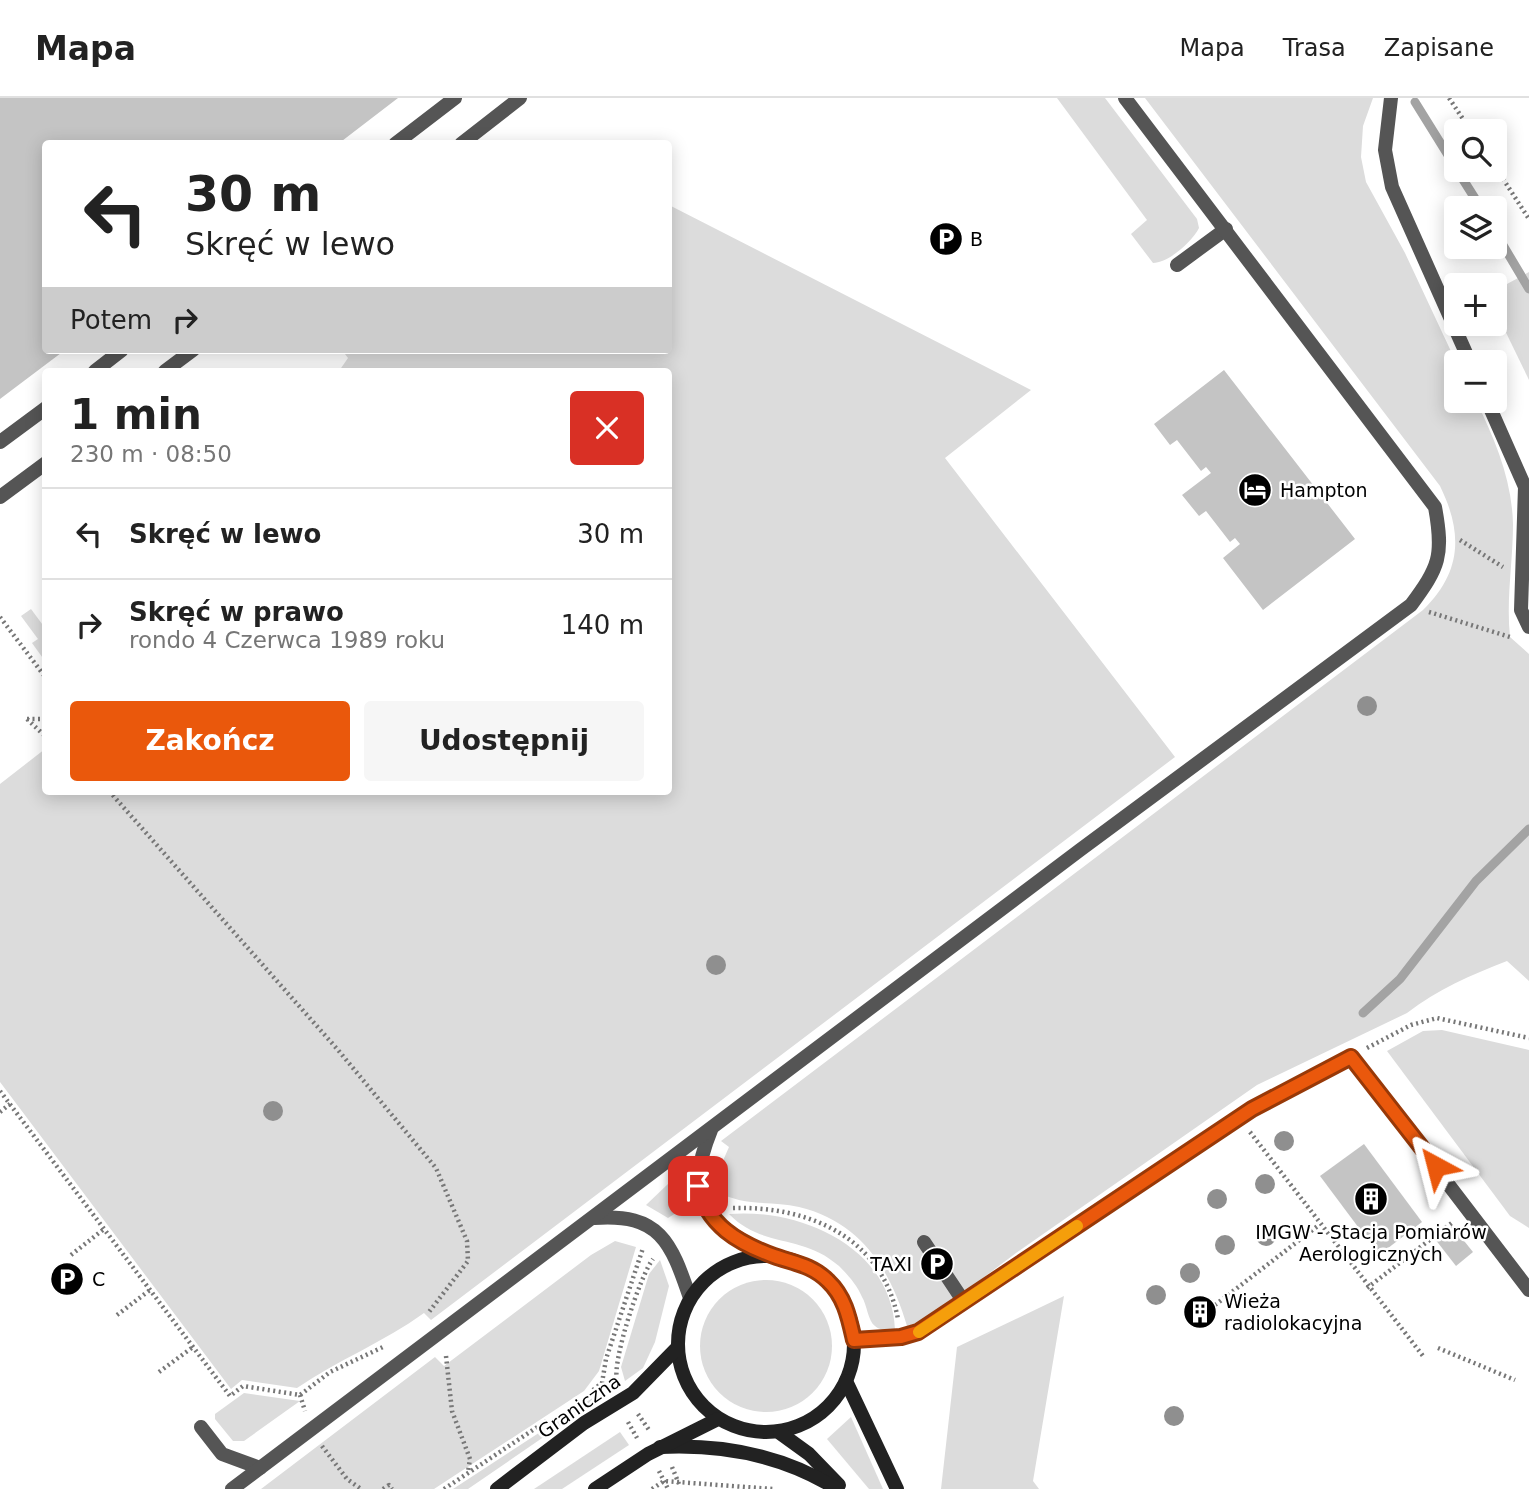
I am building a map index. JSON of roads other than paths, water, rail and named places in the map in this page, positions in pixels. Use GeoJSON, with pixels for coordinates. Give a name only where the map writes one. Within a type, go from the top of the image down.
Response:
{"type":"FeatureCollection","features":[{"type":"Feature","properties":{"kind":"main road"},"geometry":{"type":"LineString","coordinates":[[780,1433],[816,1417],[834,1401],[846,1381],[853,1359],[854,1340],[846,1306],[828,1281],[803,1263],[773,1256],[741,1259],[712,1274],[690,1298],[680,1322],[677,1349],[689,1388],[718,1419],[742,1429],[780,1433],[809,1454],[840,1489]]}},
{"type":"Feature","properties":{"kind":"main road","name":"Graniczna"},"geometry":{"type":"LineString","coordinates":[[497,1489],[584,1423],[633,1394],[677,1349]]}},
{"type":"Feature","properties":{"kind":"main road"},"geometry":{"type":"LineString","coordinates":[[846,1381],[897,1489]]}},
{"type":"Feature","properties":{"kind":"main road"},"geometry":{"type":"LineString","coordinates":[[595,1489],[664,1453],[718,1419]]}},
{"type":"Feature","properties":{"kind":"main road"},"geometry":{"type":"LineString","coordinates":[[664,1453],[699,1446],[747,1452],[800,1469],[840,1489]]}},
{"type":"Feature","properties":{"kind":"lane"},"geometry":{"type":"LineString","coordinates":[[399,140],[455,98]]}},
{"type":"Feature","properties":{"kind":"lane"},"geometry":{"type":"LineString","coordinates":[[466,140],[520,98]]}},
{"type":"Feature","properties":{"kind":"lane"},"geometry":{"type":"LineString","coordinates":[[232,1489],[1411,605],[1436,572],[1440,533],[1435,508],[1125,98]]}},
{"type":"Feature","properties":{"kind":"lane"},"geometry":{"type":"LineString","coordinates":[[1391,98],[1385,150],[1392,187],[1465,350]]}},
{"type":"Feature","properties":{"kind":"lane"},"geometry":{"type":"LineString","coordinates":[[1177,265],[1226,229]]}},
{"type":"Feature","properties":{"kind":"lane"},"geometry":{"type":"LineString","coordinates":[[98,368],[117,354]]}},
{"type":"Feature","properties":{"kind":"lane"},"geometry":{"type":"LineString","coordinates":[[169,368],[188,354]]}},
{"type":"Feature","properties":{"kind":"lane"},"geometry":{"type":"LineString","coordinates":[[0,442],[42,411]]}},
{"type":"Feature","properties":{"kind":"lane"},"geometry":{"type":"LineString","coordinates":[[1492,413],[1525,487],[1521,610],[1524,632]]}},
{"type":"Feature","properties":{"kind":"lane"},"geometry":{"type":"LineString","coordinates":[[0,497],[42,466]]}},
{"type":"Feature","properties":{"kind":"lane"},"geometry":{"type":"LineString","coordinates":[[854,1340],[901,1337],[918,1332],[1240,1117],[1351,1057],[1470,1209],[1529,1290]]}},
{"type":"Feature","properties":{"kind":"lane"},"geometry":{"type":"LineString","coordinates":[[711,1129],[700,1156],[698,1186],[702,1206],[715,1223],[734,1237],[773,1256]]}},
{"type":"Feature","properties":{"kind":"lane"},"geometry":{"type":"LineString","coordinates":[[593,1218],[622,1216],[649,1224],[672,1251],[690,1298]]}},
{"type":"Feature","properties":{"kind":"lane"},"geometry":{"type":"LineString","coordinates":[[924,1242],[964,1302]]}},
{"type":"Feature","properties":{"kind":"lane"},"geometry":{"type":"LineString","coordinates":[[201,1427],[222,1454],[260,1468]]}},
{"type":"Feature","properties":{"kind":"waterway"},"geometry":{"type":"LineString","coordinates":[[1415,102],[1444,149]]}},
{"type":"Feature","properties":{"kind":"waterway"},"geometry":{"type":"LineString","coordinates":[[1465,182],[1473,196]]}},
{"type":"Feature","properties":{"kind":"waterway"},"geometry":{"type":"LineString","coordinates":[[1507,252],[1529,289]]}},
{"type":"Feature","properties":{"kind":"waterway"},"geometry":{"type":"LineString","coordinates":[[1363,1013],[1400,979],[1476,881],[1529,829]]}},
{"type":"Feature","properties":{"kind":"place","name":"B"},"geometry":{"type":"Point","coordinates":[946,239]}},
{"type":"Feature","properties":{"kind":"place","name":"Hampton"},"geometry":{"type":"Point","coordinates":[1255,490]}},
{"type":"Feature","properties":{"kind":"place","name":"IMGW - Stacja Pomiarów Aerologicznych"},"geometry":{"type":"Point","coordinates":[1371,1199]}},
{"type":"Feature","properties":{"kind":"place","name":"TAXI"},"geometry":{"type":"Point","coordinates":[937,1264]}},
{"type":"Feature","properties":{"kind":"place","name":"C"},"geometry":{"type":"Point","coordinates":[67,1279]}},
{"type":"Feature","properties":{"kind":"place","name":"Wieża radiolokacyjna"},"geometry":{"type":"Point","coordinates":[1200,1312]}}]}
